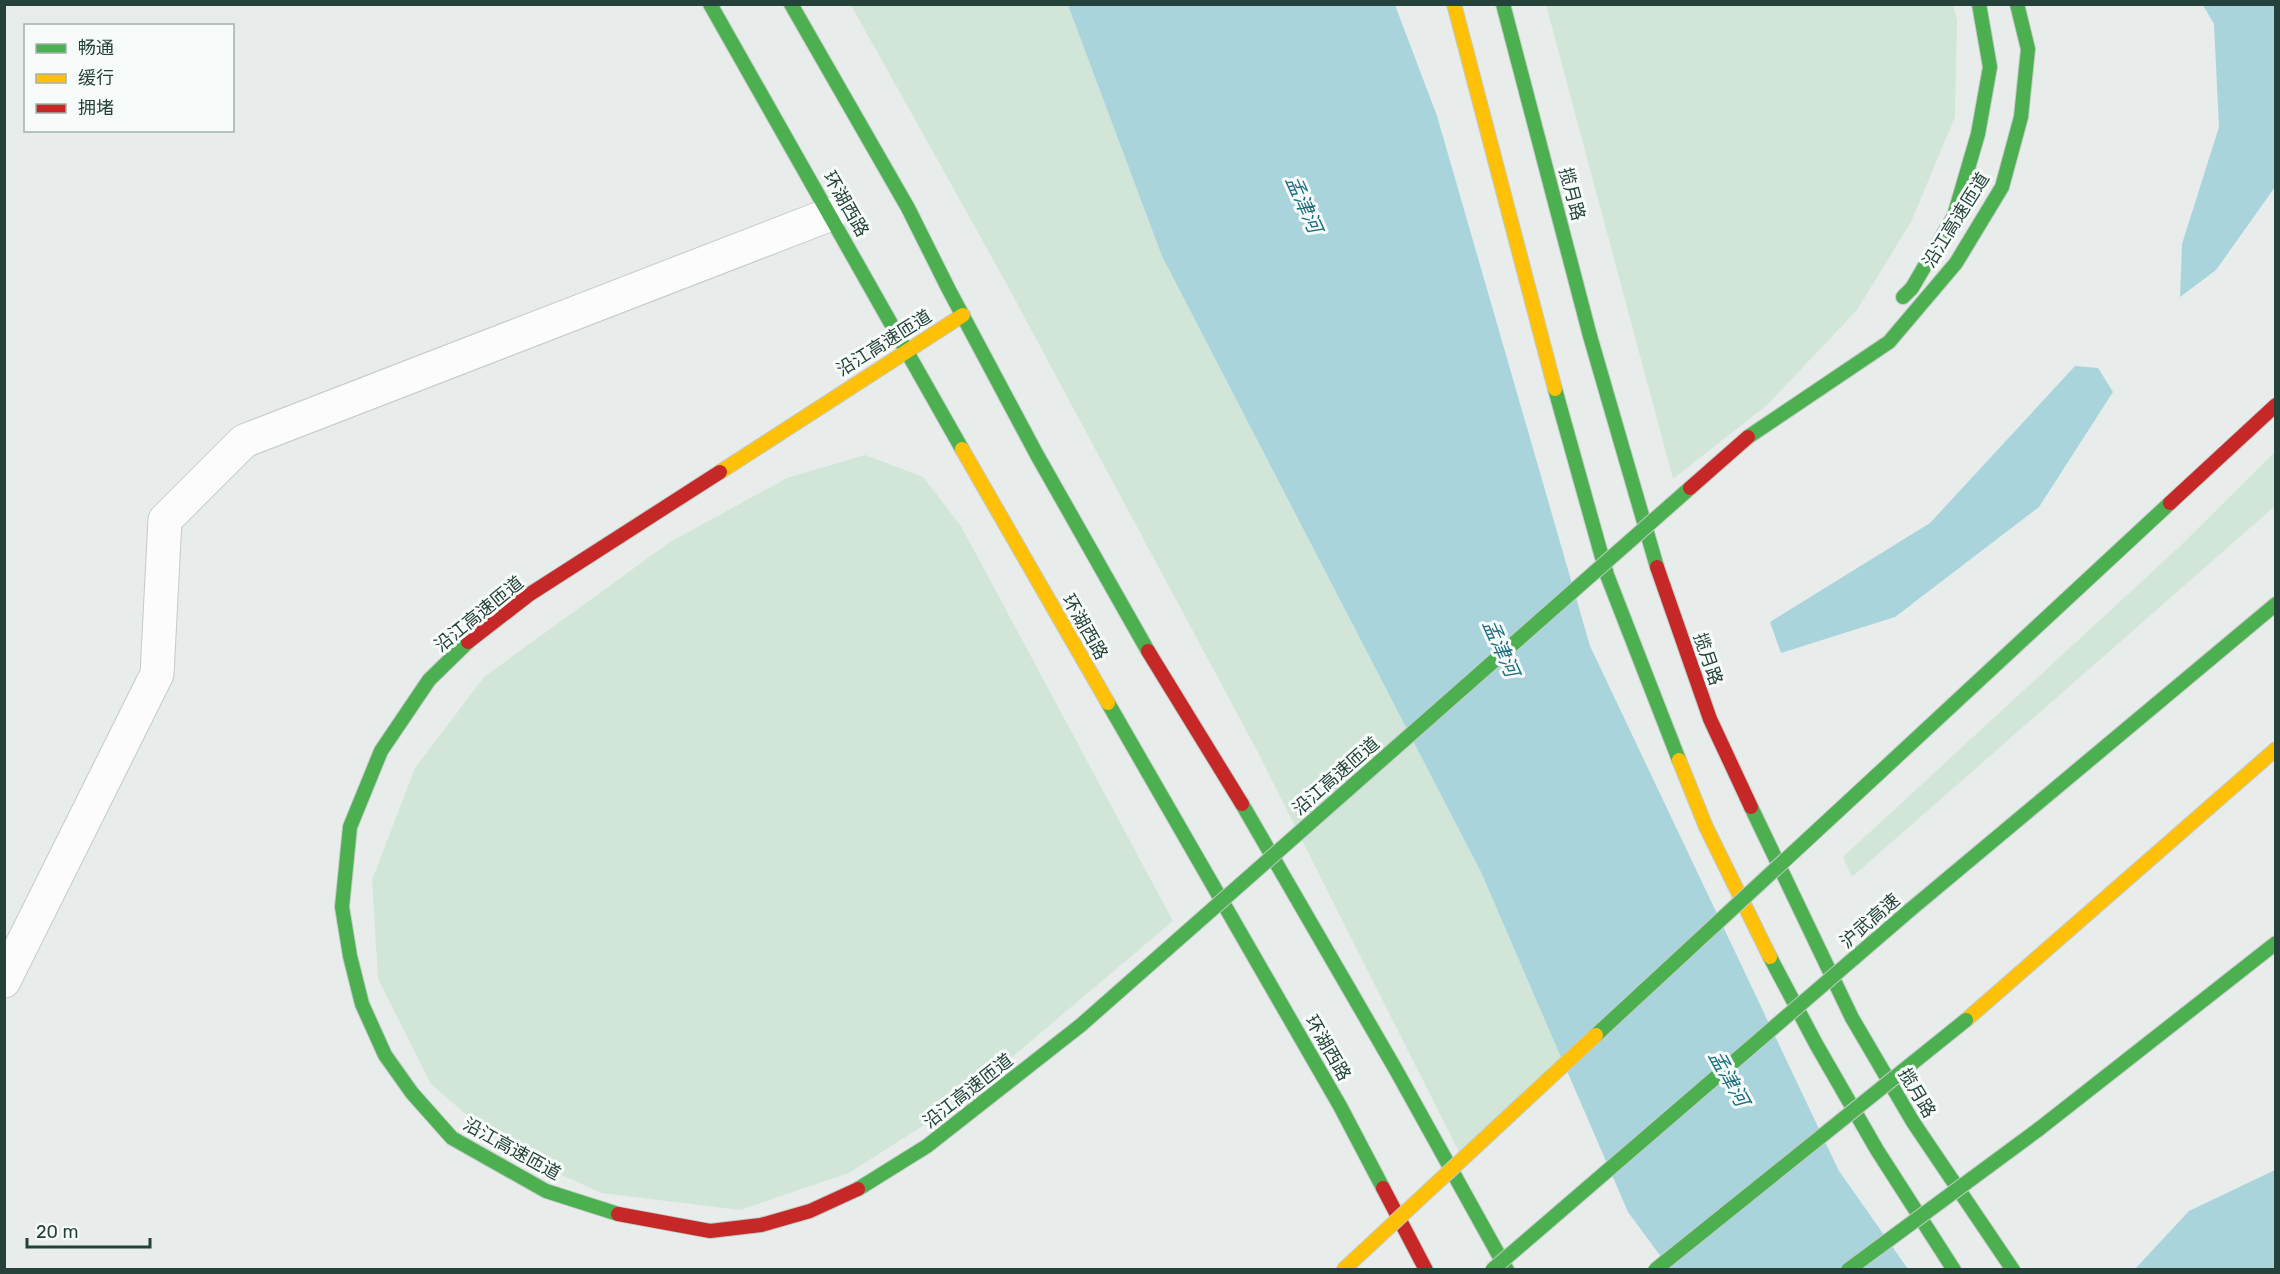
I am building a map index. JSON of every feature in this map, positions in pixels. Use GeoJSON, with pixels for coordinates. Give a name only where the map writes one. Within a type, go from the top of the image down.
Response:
{"type":"FeatureCollection","features":[{"type":"Feature","properties":{"kind":"main road","name":"环湖西路"},"geometry":{"type":"LineString","coordinates":[[710,4],[991,500],[1340,1106],[1426,1269]]}},
{"type":"Feature","properties":{"kind":"main road"},"geometry":{"type":"LineString","coordinates":[[792,4],[908,208],[1037,455],[1163,678],[1217,761],[1396,1070],[1507,1269]]}},
{"type":"Feature","properties":{"kind":"main road"},"geometry":{"type":"LineString","coordinates":[[1454,4],[1545,355],[1607,575],[1671,742],[1706,827],[1754,926],[1816,1044],[1877,1150],[1954,1269]]}},
{"type":"Feature","properties":{"kind":"main road","name":"揽月路"},"geometry":{"type":"LineString","coordinates":[[1503,4],[1590,336],[1651,550],[1710,718],[1851,1018],[1913,1122],[2013,1269]]}},
{"type":"Feature","properties":{"kind":"main road","name":"沿江高速匝道"},"geometry":{"type":"LineString","coordinates":[[1890,311],[1912,288],[1954,216],[1978,134],[1990,68],[1979,4]]}},
{"type":"Feature","properties":{"kind":"main road","name":"沿江高速匝道"},"geometry":{"type":"LineString","coordinates":[[1748,438],[1889,342],[1956,263],[2002,187],[2021,117],[2028,49],[2017,4]]}},
{"type":"Feature","properties":{"kind":"main road","name":"沿江高速匝道"},"geometry":{"type":"LineString","coordinates":[[963,315],[530,594],[461,647],[429,680],[381,751],[350,827],[342,908],[350,956],[360,995],[385,1055],[412,1093],[452,1138],[546,1191],[627,1217],[710,1231],[761,1225],[810,1211],[865,1185],[927,1146],[1081,1025],[1843,356]]}},
{"type":"Feature","properties":{"kind":"main road"},"geometry":{"type":"LineString","coordinates":[[1343,1269],[2276,405]]}},
{"type":"Feature","properties":{"kind":"main road","name":"沪武高速"},"geometry":{"type":"LineString","coordinates":[[1492,1269],[1910,910],[2276,604]]}},
{"type":"Feature","properties":{"kind":"main road"},"geometry":{"type":"LineString","coordinates":[[1655,1269],[1966,1020],[2276,750]]}},
{"type":"Feature","properties":{"kind":"main road"},"geometry":{"type":"LineString","coordinates":[[1848,1269],[2038,1129],[2276,943]]}},
{"type":"Feature","properties":{"kind":"street"},"geometry":{"type":"LineString","coordinates":[[4,981],[157,674],[165,520],[244,441],[831,214]]}},
{"type":"Feature","properties":{"kind":"green space"},"geometry":{"type":"Polygon","coordinates":[[[1953,4],[1957,20],[1955,117],[1911,222],[1857,310],[1767,405],[1673,479],[1546,5],[1953,4]]]}},
{"type":"Feature","properties":{"kind":"green space"},"geometry":{"type":"Polygon","coordinates":[[[851,5],[1175,5],[1637,997],[1460,1154],[1254,745],[1005,281],[851,5]]]}},
{"type":"Feature","properties":{"kind":"green space"},"geometry":{"type":"Polygon","coordinates":[[[2275,452],[2275,506],[1852,877],[1843,857],[2178,548],[2275,452]]]}},
{"type":"Feature","properties":{"kind":"green space"},"geometry":{"type":"Polygon","coordinates":[[[865,455],[923,477],[961,526],[1173,921],[954,1106],[849,1173],[740,1210],[601,1193],[506,1149],[431,1084],[378,979],[372,880],[415,768],[484,677],[670,542],[787,478],[865,455]]]}},
{"type":"Feature","properties":{"kind":"water","name":"孟津河"},"geometry":{"type":"Polygon","coordinates":[[[1068,5],[1395,5],[1437,116],[1590,646],[1839,1171],[1908,1269],[1670,1269],[1628,1212],[1481,872],[1162,256],[1068,5]]]}},
{"type":"Feature","properties":{"kind":"water"},"geometry":{"type":"Polygon","coordinates":[[[2203,5],[2275,5],[2275,187],[2216,270],[2180,297],[2182,244],[2219,127],[2214,24],[2203,5]]]}},
{"type":"Feature","properties":{"kind":"water"},"geometry":{"type":"Polygon","coordinates":[[[2075,366],[2098,368],[2113,392],[2039,507],[1895,617],[1781,653],[1770,622],[1930,523],[2075,366]]]}},
{"type":"Feature","properties":{"kind":"water"},"geometry":{"type":"Polygon","coordinates":[[[2275,1170],[2275,1269],[2135,1269],[2189,1211],[2275,1170]]]}},
{"type":"Feature","properties":{"kind":"traffic: fast"},"geometry":{"type":"LineString","coordinates":[[710,4],[962,449]]}},
{"type":"Feature","properties":{"kind":"traffic: fast"},"geometry":{"type":"LineString","coordinates":[[791,4],[908,208],[1037,455],[1148,651]]}},
{"type":"Feature","properties":{"kind":"traffic: fast"},"geometry":{"type":"LineString","coordinates":[[1503,4],[1590,336],[1657,567]]}},
{"type":"Feature","properties":{"kind":"traffic: fast"},"geometry":{"type":"LineString","coordinates":[[1903,297],[1912,288],[1954,216],[1978,134],[1990,67],[1979,4]]}},
{"type":"Feature","properties":{"kind":"traffic: fast"},"geometry":{"type":"LineString","coordinates":[[1748,437],[1889,342],[1956,263],[2002,187],[2021,117],[2028,49],[2017,4]]}},
{"type":"Feature","properties":{"kind":"traffic: fast"},"geometry":{"type":"LineString","coordinates":[[1555,389],[1607,575],[1679,760]]}},
{"type":"Feature","properties":{"kind":"traffic: fast"},"geometry":{"type":"LineString","coordinates":[[1081,1025],[1690,488]]}},
{"type":"Feature","properties":{"kind":"traffic: fast"},"geometry":{"type":"LineString","coordinates":[[1877,775],[2170,503]]}},
{"type":"Feature","properties":{"kind":"traffic: fast"},"geometry":{"type":"LineString","coordinates":[[1910,910],[2276,604]]}},
{"type":"Feature","properties":{"kind":"traffic: fast"},"geometry":{"type":"LineString","coordinates":[[468,642],[429,680],[381,751],[350,827],[342,907],[350,956],[362,1004],[385,1055],[412,1093],[452,1138],[546,1191],[618,1214]]}},
{"type":"Feature","properties":{"kind":"traffic: fast"},"geometry":{"type":"LineString","coordinates":[[1108,703],[1340,1106],[1383,1188]]}},
{"type":"Feature","properties":{"kind":"traffic: fast"},"geometry":{"type":"LineString","coordinates":[[1596,1035],[1877,775]]}},
{"type":"Feature","properties":{"kind":"traffic: fast"},"geometry":{"type":"LineString","coordinates":[[1242,804],[1396,1070],[1507,1270]]}},
{"type":"Feature","properties":{"kind":"traffic: fast"},"geometry":{"type":"LineString","coordinates":[[1751,807],[1852,1018],[1913,1122],[2013,1270]]}},
{"type":"Feature","properties":{"kind":"traffic: fast"},"geometry":{"type":"LineString","coordinates":[[1492,1270],[1910,910]]}},
{"type":"Feature","properties":{"kind":"traffic: fast"},"geometry":{"type":"LineString","coordinates":[[2039,1129],[2276,943]]}},
{"type":"Feature","properties":{"kind":"traffic: fast"},"geometry":{"type":"LineString","coordinates":[[1770,957],[1816,1044],[1877,1150],[1954,1270]]}},
{"type":"Feature","properties":{"kind":"traffic: fast"},"geometry":{"type":"LineString","coordinates":[[1655,1270],[1966,1020]]}},
{"type":"Feature","properties":{"kind":"traffic: fast"},"geometry":{"type":"LineString","coordinates":[[858,1189],[927,1146],[1081,1025]]}},
{"type":"Feature","properties":{"kind":"traffic: fast"},"geometry":{"type":"LineString","coordinates":[[1848,1270],[2039,1129]]}},
{"type":"Feature","properties":{"kind":"traffic: slow"},"geometry":{"type":"LineString","coordinates":[[1454,4],[1555,389]]}},
{"type":"Feature","properties":{"kind":"traffic: slow"},"geometry":{"type":"LineString","coordinates":[[720,472],[963,315]]}},
{"type":"Feature","properties":{"kind":"traffic: slow"},"geometry":{"type":"LineString","coordinates":[[962,449],[1108,703]]}},
{"type":"Feature","properties":{"kind":"traffic: slow"},"geometry":{"type":"LineString","coordinates":[[1966,1020],[2276,749]]}},
{"type":"Feature","properties":{"kind":"traffic: slow"},"geometry":{"type":"LineString","coordinates":[[1679,760],[1706,827],[1770,957]]}},
{"type":"Feature","properties":{"kind":"traffic: slow"},"geometry":{"type":"LineString","coordinates":[[1343,1270],[1596,1035]]}},
{"type":"Feature","properties":{"kind":"traffic: jam"},"geometry":{"type":"LineString","coordinates":[[2170,503],[2276,405]]}},
{"type":"Feature","properties":{"kind":"traffic: jam"},"geometry":{"type":"LineString","coordinates":[[1690,488],[1748,437]]}},
{"type":"Feature","properties":{"kind":"traffic: jam"},"geometry":{"type":"LineString","coordinates":[[468,642],[530,594],[720,472]]}},
{"type":"Feature","properties":{"kind":"traffic: jam"},"geometry":{"type":"LineString","coordinates":[[1657,567],[1710,719],[1751,807]]}},
{"type":"Feature","properties":{"kind":"traffic: jam"},"geometry":{"type":"LineString","coordinates":[[1148,651],[1242,804]]}},
{"type":"Feature","properties":{"kind":"traffic: jam"},"geometry":{"type":"LineString","coordinates":[[1383,1188],[1426,1270]]}},
{"type":"Feature","properties":{"kind":"traffic: jam"},"geometry":{"type":"LineString","coordinates":[[618,1214],[710,1231],[761,1225],[810,1211],[858,1189]]}}]}
